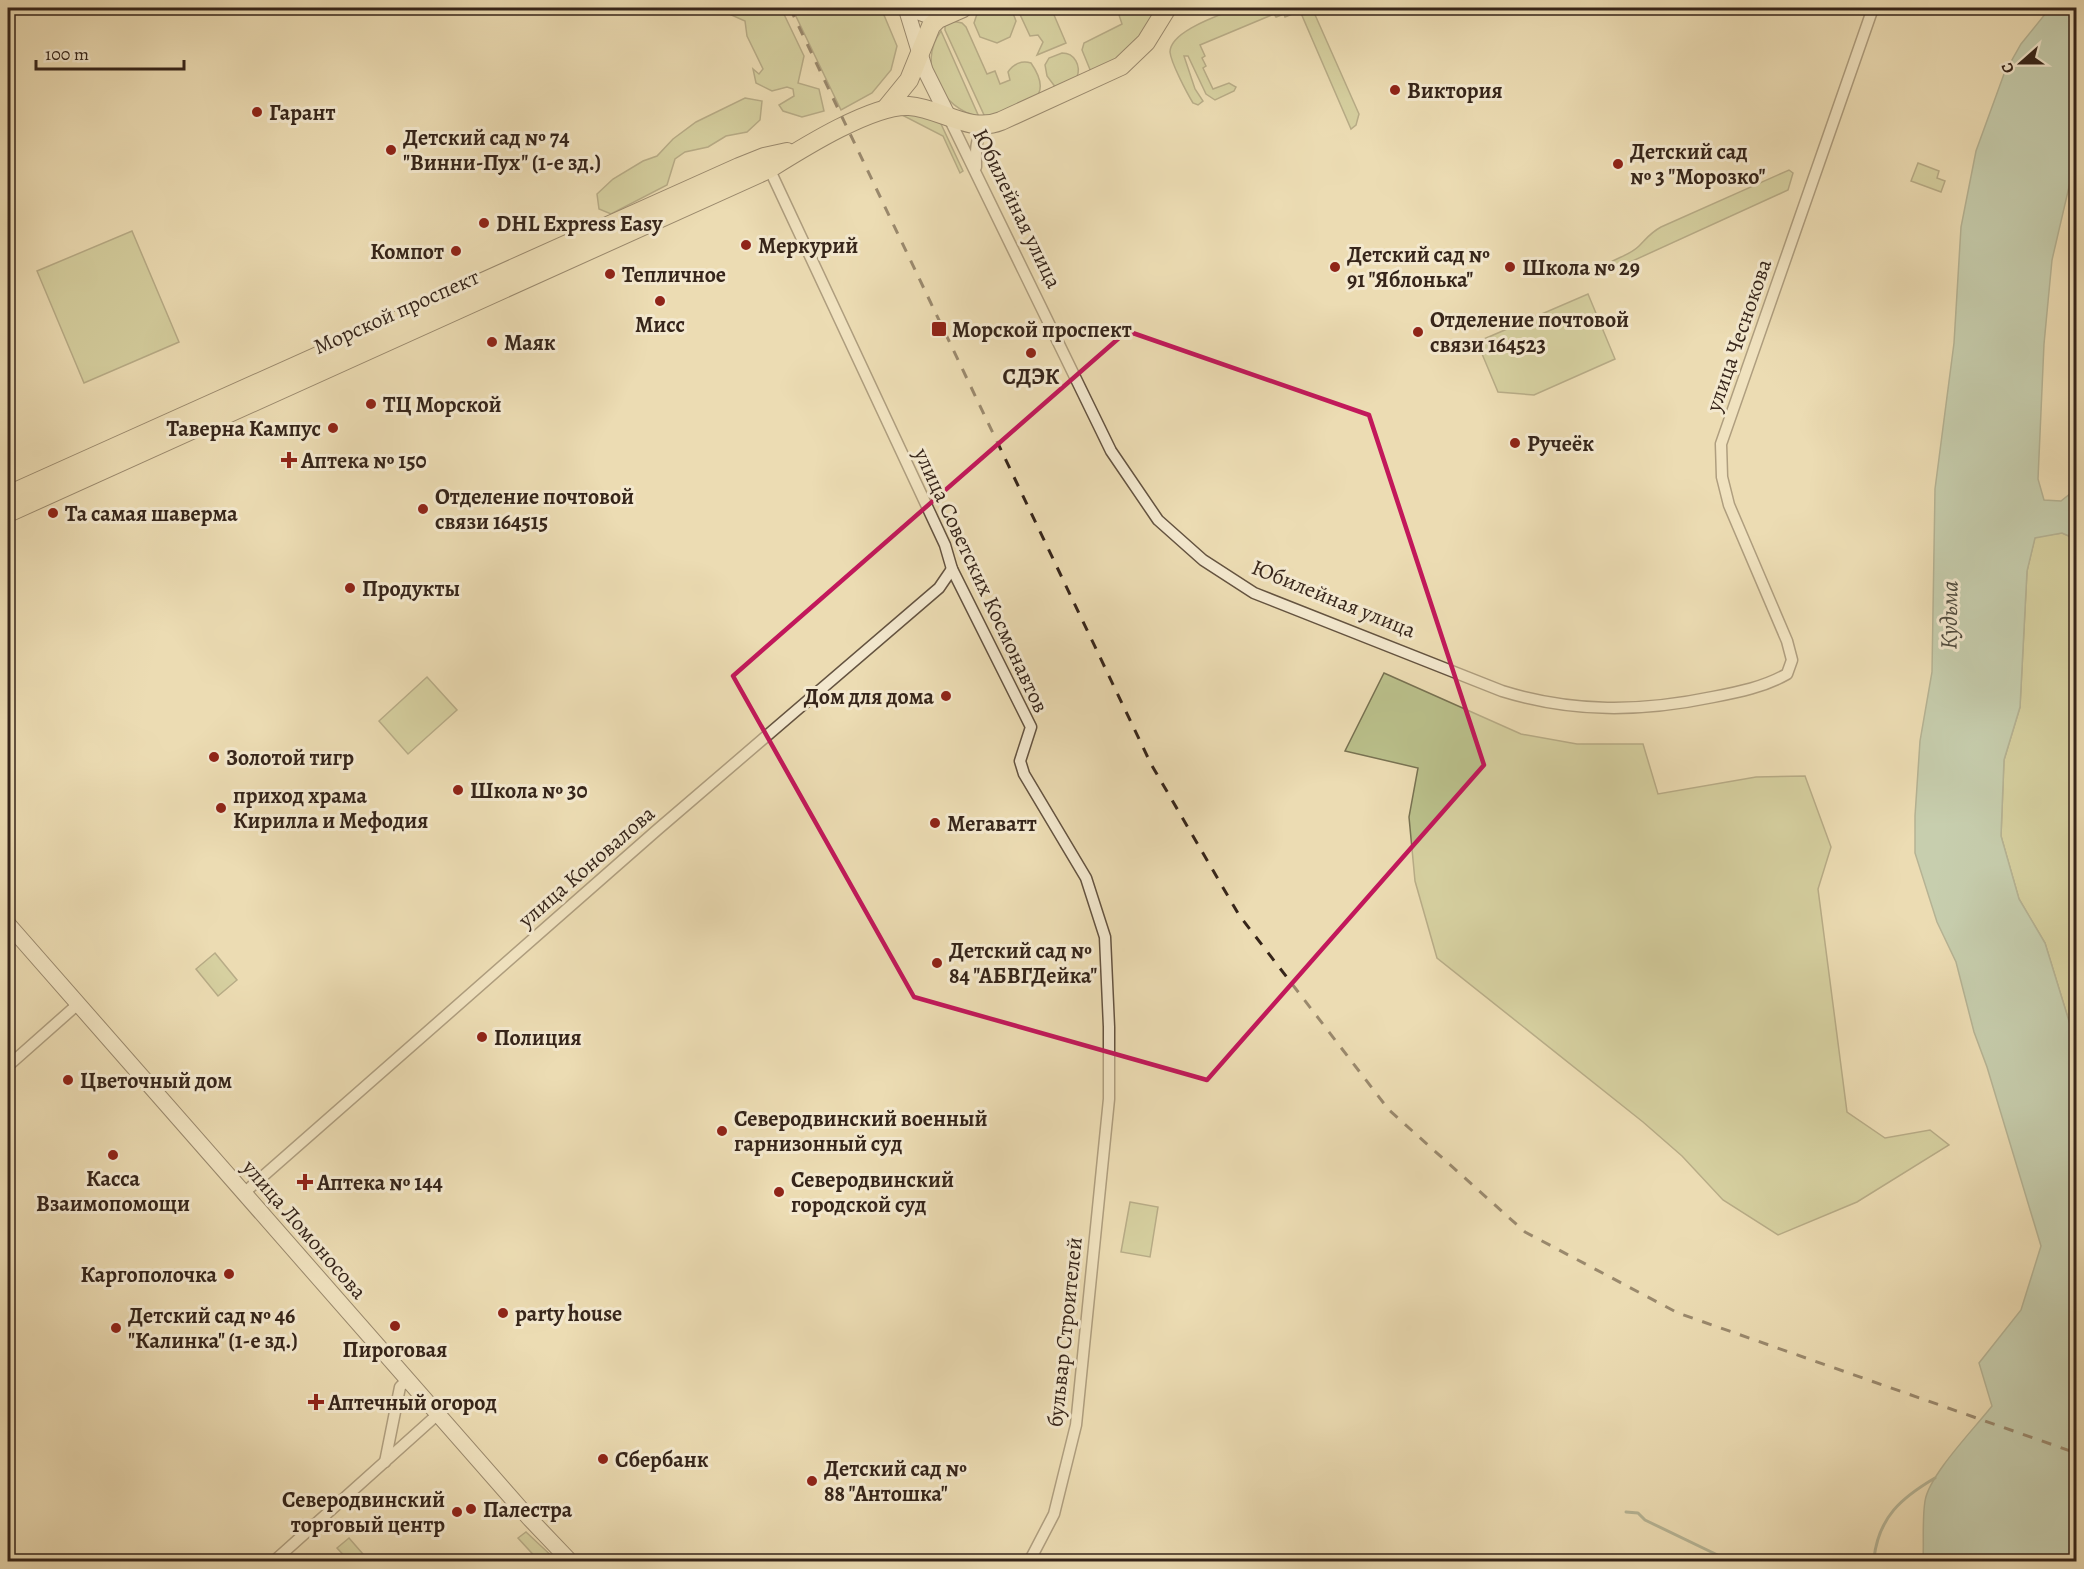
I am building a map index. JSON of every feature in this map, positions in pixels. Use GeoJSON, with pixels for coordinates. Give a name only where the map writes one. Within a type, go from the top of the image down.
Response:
{"type":"FeatureCollection","features":[{"type":"Feature","properties":{"kind":"main road"},"geometry":{"type":"LineString","coordinates":[[938,19],[963,8]]}},
{"type":"Feature","properties":{"kind":"main road"},"geometry":{"type":"LineString","coordinates":[[987,127],[1121,66],[1146,42],[1164,9]]}},
{"type":"Feature","properties":{"kind":"main road","name":"Морской проспект"},"geometry":{"type":"LineString","coordinates":[[8,513],[245,397],[801,148],[887,107],[905,88],[931,26],[938,19]]}},
{"type":"Feature","properties":{"kind":"main road","name":"Морской проспект"},"geometry":{"type":"LineString","coordinates":[[887,107],[912,106],[987,127]]}},
{"type":"Feature","properties":{"kind":"main road","name":"Морской проспект"},"geometry":{"type":"LineString","coordinates":[[8,495],[245,397]]}},
{"type":"Feature","properties":{"kind":"street"},"geometry":{"type":"LineString","coordinates":[[906,8],[938,19]]}},
{"type":"Feature","properties":{"kind":"street","name":"Юбилейная улица"},"geometry":{"type":"LineString","coordinates":[[906,8],[925,70],[976,170],[1111,451],[1158,520],[1203,560],[1229,579],[1254,593],[1502,691],[1559,704],[1631,710],[1667,707],[1765,685],[1787,674]]}},
{"type":"Feature","properties":{"kind":"street","name":"улица Чеснокова"},"geometry":{"type":"LineString","coordinates":[[1787,674],[1792,660],[1787,641],[1729,505],[1722,477],[1721,444],[1873,8]]}},
{"type":"Feature","properties":{"kind":"street"},"geometry":{"type":"LineString","coordinates":[[976,170],[975,147],[981,131],[987,127]]}},
{"type":"Feature","properties":{"kind":"street","name":"улица Советских Космонавтов"},"geometry":{"type":"LineString","coordinates":[[766,163],[945,544],[951,569],[1031,728],[1020,761],[1024,774],[1086,878],[1105,938],[1109,1099]]}},
{"type":"Feature","properties":{"kind":"street","name":"улица Коновалова"},"geometry":{"type":"LineString","coordinates":[[244,1192],[665,823],[939,588],[951,569]]}},
{"type":"Feature","properties":{"kind":"street","name":"улица Ломоносова"},"geometry":{"type":"LineString","coordinates":[[8,924],[407,1380],[571,1562]]}},
{"type":"Feature","properties":{"kind":"street"},"geometry":{"type":"LineString","coordinates":[[8,1066],[78,1004]]}},
{"type":"Feature","properties":{"kind":"street","name":"бульвар Строителей"},"geometry":{"type":"LineString","coordinates":[[1029,1562],[1054,1514],[1076,1425],[1109,1099]]}},
{"type":"Feature","properties":{"kind":"street"},"geometry":{"type":"LineString","coordinates":[[385,1462],[400,1387],[407,1380]]}},
{"type":"Feature","properties":{"kind":"street"},"geometry":{"type":"LineString","coordinates":[[273,1562],[438,1414]]}},
{"type":"Feature","properties":{"kind":"highlighted area"},"geometry":{"type":"Polygon","coordinates":[[[1127,331],[1369,415],[1484,765],[1207,1080],[914,997],[733,676],[1127,331]]]}},
{"type":"Feature","properties":{"kind":"green space"},"geometry":{"type":"Polygon","coordinates":[[[726,8],[781,8],[804,56],[798,83],[819,89],[824,111],[802,117],[783,111],[779,105],[794,96],[793,89],[787,87],[772,91],[756,83],[753,69],[759,74],[763,69],[747,36],[745,21],[729,14],[726,8]]]}},
{"type":"Feature","properties":{"kind":"green space"},"geometry":{"type":"Polygon","coordinates":[[[792,8],[881,8],[897,46],[891,70],[872,93],[841,110],[792,8]]]}},
{"type":"Feature","properties":{"kind":"green space"},"geometry":{"type":"Polygon","coordinates":[[[979,8],[1011,8],[1016,21],[1010,37],[997,43],[980,37],[974,23],[979,8]]]}},
{"type":"Feature","properties":{"kind":"green space"},"geometry":{"type":"Polygon","coordinates":[[[1017,8],[1051,8],[1066,43],[1037,55],[1043,42],[1038,35],[1030,36],[1017,8]]]}},
{"type":"Feature","properties":{"kind":"green space"},"geometry":{"type":"Polygon","coordinates":[[[1135,8],[1158,8],[1135,50],[1091,72],[1082,50],[1084,43],[1122,24],[1119,15],[1135,8]]]}},
{"type":"Feature","properties":{"kind":"green space"},"geometry":{"type":"Polygon","coordinates":[[[1237,8],[1312,8],[1359,114],[1356,125],[1351,129],[1300,11],[1285,17],[1284,14],[1276,17],[1274,14],[1200,45],[1205,56],[1202,58],[1206,66],[1203,68],[1213,89],[1229,83],[1236,87],[1234,91],[1215,100],[1206,94],[1188,56],[1184,56],[1195,89],[1203,101],[1198,105],[1193,103],[1173,63],[1170,52],[1172,44],[1178,37],[1197,25],[1237,8]]]}},
{"type":"Feature","properties":{"kind":"green space"},"geometry":{"type":"Polygon","coordinates":[[[952,21],[962,23],[966,27],[987,74],[995,71],[1000,84],[1010,80],[1008,72],[1015,65],[1021,62],[1031,63],[1039,77],[1040,88],[1037,96],[1020,107],[985,117],[945,30],[945,26],[952,21]]]}},
{"type":"Feature","properties":{"kind":"green space"},"geometry":{"type":"Polygon","coordinates":[[[941,31],[979,117],[954,105],[937,83],[932,71],[931,58],[934,44],[941,31]]]}},
{"type":"Feature","properties":{"kind":"green space"},"geometry":{"type":"Polygon","coordinates":[[[1062,53],[1074,58],[1078,73],[1077,77],[1056,88],[1047,76],[1045,65],[1049,58],[1062,53]]]}},
{"type":"Feature","properties":{"kind":"green space"},"geometry":{"type":"Polygon","coordinates":[[[745,98],[762,101],[760,120],[747,132],[726,136],[708,147],[685,152],[675,159],[667,185],[611,214],[599,209],[597,194],[613,179],[643,161],[657,156],[673,139],[696,122],[745,98]]]}},
{"type":"Feature","properties":{"kind":"green space"},"geometry":{"type":"Polygon","coordinates":[[[908,113],[935,119],[941,124],[963,171],[960,173],[943,136],[900,114],[908,113]]]}},
{"type":"Feature","properties":{"kind":"green space"},"geometry":{"type":"Polygon","coordinates":[[[1918,163],[1939,171],[1937,178],[1945,181],[1941,192],[1911,181],[1918,163]]]}},
{"type":"Feature","properties":{"kind":"green space"},"geometry":{"type":"Polygon","coordinates":[[[1789,170],[1793,173],[1788,190],[1604,274],[1601,269],[1635,250],[1661,227],[1789,170]]]}},
{"type":"Feature","properties":{"kind":"green space"},"geometry":{"type":"Polygon","coordinates":[[[132,231],[179,342],[84,383],[37,271],[132,231]]]}},
{"type":"Feature","properties":{"kind":"green space"},"geometry":{"type":"Polygon","coordinates":[[[1588,294],[1615,359],[1534,395],[1498,392],[1477,342],[1588,294]]]}},
{"type":"Feature","properties":{"kind":"green space"},"geometry":{"type":"Polygon","coordinates":[[[2062,533],[2076,539],[2076,1044],[2045,943],[2019,899],[2001,836],[2004,760],[2020,707],[2027,571],[2035,537],[2062,533]]]}},
{"type":"Feature","properties":{"kind":"green space"},"geometry":{"type":"Polygon","coordinates":[[[1384,673],[1521,734],[1577,744],[1643,744],[1658,794],[1756,777],[1805,776],[1831,847],[1818,889],[1847,1112],[1885,1138],[1930,1130],[1949,1145],[1857,1202],[1778,1235],[1723,1200],[1682,1156],[1643,1122],[1437,958],[1415,881],[1409,817],[1418,768],[1345,751],[1384,673]]]}},
{"type":"Feature","properties":{"kind":"green space"},"geometry":{"type":"Polygon","coordinates":[[[427,677],[457,710],[408,754],[379,721],[427,677]]]}},
{"type":"Feature","properties":{"kind":"green space"},"geometry":{"type":"Polygon","coordinates":[[[215,953],[237,980],[218,996],[196,969],[215,953]]]}},
{"type":"Feature","properties":{"kind":"green space"},"geometry":{"type":"Polygon","coordinates":[[[1130,1202],[1158,1207],[1150,1257],[1121,1252],[1130,1202]]]}},
{"type":"Feature","properties":{"kind":"green space"},"geometry":{"type":"Polygon","coordinates":[[[526,1532],[557,1561],[539,1561],[518,1538],[526,1532]]]}},
{"type":"Feature","properties":{"kind":"green space"},"geometry":{"type":"Polygon","coordinates":[[[349,1538],[369,1561],[349,1561],[337,1548],[349,1538]]]}},
{"type":"Feature","properties":{"kind":"water","name":"Кудьма"},"geometry":{"type":"Polygon","coordinates":[[[2050,8],[2076,8],[2076,157],[2052,260],[2044,344],[2038,479],[2044,500],[2061,501],[2076,489],[2076,539],[2062,533],[2035,538],[2027,571],[2020,707],[2004,760],[2001,836],[2019,899],[2045,943],[2076,1044],[2076,1561],[1923,1561],[1924,1508],[1928,1490],[1943,1466],[1992,1406],[1979,1363],[2021,1310],[2041,1246],[1987,1067],[1974,1032],[1956,962],[1937,922],[1915,853],[1915,816],[1920,741],[1932,672],[1935,489],[1954,343],[1961,227],[1976,151],[2004,74],[2021,44],[2050,8]]]}},
{"type":"Feature","properties":{"kind":"waterway"},"geometry":{"type":"LineString","coordinates":[[1876,1562],[1874,1558],[1881,1531],[1894,1510],[1912,1493],[1935,1478]]}},
{"type":"Feature","properties":{"kind":"waterway"},"geometry":{"type":"LineString","coordinates":[[1626,1512],[1638,1513],[1645,1520],[1732,1562]]}},
{"type":"Feature","properties":{"kind":"railway"},"geometry":{"type":"LineString","coordinates":[[790,8],[1151,764],[1239,915],[1389,1110],[1525,1232],[1678,1313],[2076,1453]]}},
{"type":"Feature","properties":{"kind":"place","name":"Виктория"},"geometry":{"type":"Point","coordinates":[1395,90]}},
{"type":"Feature","properties":{"kind":"place","name":"Гарант"},"geometry":{"type":"Point","coordinates":[257,112]}},
{"type":"Feature","properties":{"kind":"place","name":"Детский сад № 74 \"Винни-Пух\" (1-е зд.)"},"geometry":{"type":"Point","coordinates":[391,150]}},
{"type":"Feature","properties":{"kind":"place","name":"Детский сад № 3 \"Морозко\""},"geometry":{"type":"Point","coordinates":[1618,164]}},
{"type":"Feature","properties":{"kind":"place","name":"DHL Express Easy"},"geometry":{"type":"Point","coordinates":[484,223]}},
{"type":"Feature","properties":{"kind":"place","name":"Меркурий"},"geometry":{"type":"Point","coordinates":[746,245]}},
{"type":"Feature","properties":{"kind":"place","name":"Компот"},"geometry":{"type":"Point","coordinates":[456,251]}},
{"type":"Feature","properties":{"kind":"place","name":"Детский сад № 91 \"Яблонька\""},"geometry":{"type":"Point","coordinates":[1335,267]}},
{"type":"Feature","properties":{"kind":"place","name":"Школа № 29"},"geometry":{"type":"Point","coordinates":[1510,267]}},
{"type":"Feature","properties":{"kind":"place","name":"Тепличное"},"geometry":{"type":"Point","coordinates":[610,274]}},
{"type":"Feature","properties":{"kind":"place","name":"Мисс"},"geometry":{"type":"Point","coordinates":[660,301]}},
{"type":"Feature","properties":{"kind":"place","name":"Морской проспект"},"geometry":{"type":"Point","coordinates":[939,329]}},
{"type":"Feature","properties":{"kind":"place","name":"Отделение почтовой связи 164523"},"geometry":{"type":"Point","coordinates":[1418,332]}},
{"type":"Feature","properties":{"kind":"place","name":"Маяк"},"geometry":{"type":"Point","coordinates":[492,342]}},
{"type":"Feature","properties":{"kind":"place","name":"СДЭК"},"geometry":{"type":"Point","coordinates":[1031,353]}},
{"type":"Feature","properties":{"kind":"place","name":"ТЦ Морской"},"geometry":{"type":"Point","coordinates":[371,404]}},
{"type":"Feature","properties":{"kind":"place","name":"Таверна Кампус"},"geometry":{"type":"Point","coordinates":[333,428]}},
{"type":"Feature","properties":{"kind":"place","name":"Ручеёк"},"geometry":{"type":"Point","coordinates":[1515,443]}},
{"type":"Feature","properties":{"kind":"place","name":"Аптека № 150"},"geometry":{"type":"Point","coordinates":[289,460]}},
{"type":"Feature","properties":{"kind":"place","name":"Отделение почтовой связи 164515"},"geometry":{"type":"Point","coordinates":[423,509]}},
{"type":"Feature","properties":{"kind":"place","name":"Та самая шаверма"},"geometry":{"type":"Point","coordinates":[53,513]}},
{"type":"Feature","properties":{"kind":"place","name":"Продукты"},"geometry":{"type":"Point","coordinates":[350,588]}},
{"type":"Feature","properties":{"kind":"place","name":"Дом для дома"},"geometry":{"type":"Point","coordinates":[946,696]}},
{"type":"Feature","properties":{"kind":"place","name":"Золотой тигр"},"geometry":{"type":"Point","coordinates":[214,757]}},
{"type":"Feature","properties":{"kind":"place","name":"Школа № 30"},"geometry":{"type":"Point","coordinates":[458,790]}},
{"type":"Feature","properties":{"kind":"place","name":"приход храма Кирилла и Мефодия"},"geometry":{"type":"Point","coordinates":[221,808]}},
{"type":"Feature","properties":{"kind":"place","name":"Мегаватт"},"geometry":{"type":"Point","coordinates":[935,823]}},
{"type":"Feature","properties":{"kind":"place","name":"Детский сад № 84 \"АБВГДейка\""},"geometry":{"type":"Point","coordinates":[937,963]}},
{"type":"Feature","properties":{"kind":"place","name":"Полиция"},"geometry":{"type":"Point","coordinates":[482,1037]}},
{"type":"Feature","properties":{"kind":"place","name":"Цветочный дом"},"geometry":{"type":"Point","coordinates":[68,1080]}},
{"type":"Feature","properties":{"kind":"place","name":"Северодвинский военный гарнизонный суд"},"geometry":{"type":"Point","coordinates":[722,1131]}},
{"type":"Feature","properties":{"kind":"place","name":"Касса Взаимопомощи"},"geometry":{"type":"Point","coordinates":[113,1155]}},
{"type":"Feature","properties":{"kind":"place","name":"Аптека № 144"},"geometry":{"type":"Point","coordinates":[305,1182]}},
{"type":"Feature","properties":{"kind":"place","name":"Северодвинский городской суд"},"geometry":{"type":"Point","coordinates":[779,1192]}},
{"type":"Feature","properties":{"kind":"place","name":"Каргополочка"},"geometry":{"type":"Point","coordinates":[229,1274]}},
{"type":"Feature","properties":{"kind":"place","name":"party house"},"geometry":{"type":"Point","coordinates":[503,1313]}},
{"type":"Feature","properties":{"kind":"place","name":"Пироговая"},"geometry":{"type":"Point","coordinates":[395,1326]}},
{"type":"Feature","properties":{"kind":"place","name":"Детский сад № 46 \"Калинка\" (1-е зд.)"},"geometry":{"type":"Point","coordinates":[116,1328]}},
{"type":"Feature","properties":{"kind":"place","name":"Аптечный огород"},"geometry":{"type":"Point","coordinates":[316,1402]}},
{"type":"Feature","properties":{"kind":"place","name":"Сбербанк"},"geometry":{"type":"Point","coordinates":[603,1459]}},
{"type":"Feature","properties":{"kind":"place","name":"Детский сад № 88 \"Антошка\""},"geometry":{"type":"Point","coordinates":[812,1481]}},
{"type":"Feature","properties":{"kind":"place","name":"Палестра"},"geometry":{"type":"Point","coordinates":[471,1509]}},
{"type":"Feature","properties":{"kind":"place","name":"Северодвинский торговый центр"},"geometry":{"type":"Point","coordinates":[457,1512]}}]}
